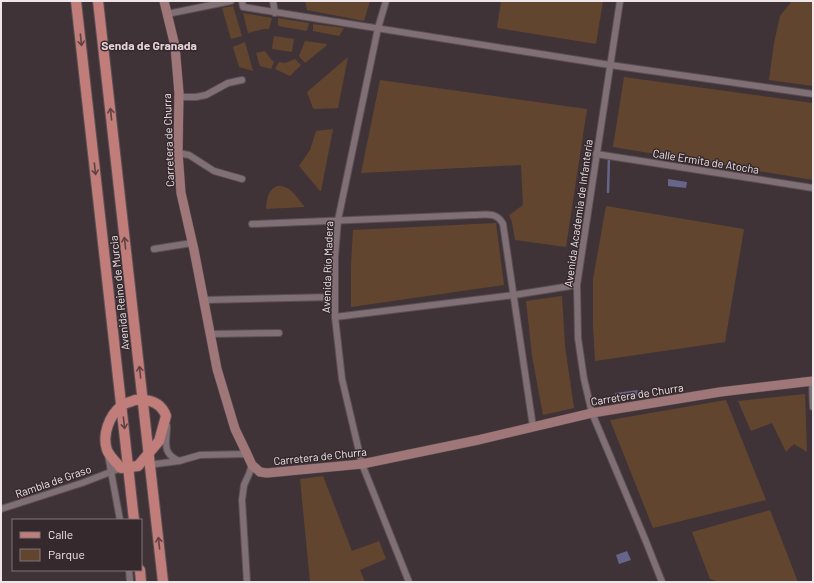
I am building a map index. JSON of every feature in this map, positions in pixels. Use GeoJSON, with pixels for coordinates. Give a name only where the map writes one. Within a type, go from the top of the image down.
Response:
{"type":"FeatureCollection","features":[{"type":"Feature","properties":{"kind":"main road","name":"Avenida Reino de Murcia"},"geometry":{"type":"LineString","coordinates":[[76,1],[122,405],[124,468],[134,519]]}},
{"type":"Feature","properties":{"kind":"main road","name":"Avenida Reino de Murcia"},"geometry":{"type":"LineString","coordinates":[[98,1],[163,582]]}},
{"type":"Feature","properties":{"kind":"main road"},"geometry":{"type":"LineString","coordinates":[[135,400],[143,400],[149,400],[159,406],[166,416],[159,441],[149,454],[124,468],[108,450],[106,443],[106,432],[114,415],[122,405],[135,400]]}},
{"type":"Feature","properties":{"kind":"main road"},"geometry":{"type":"LineString","coordinates":[[140,571],[141,582]]}},
{"type":"Feature","properties":{"kind":"street","name":"Carretera de Churra"},"geometry":{"type":"LineString","coordinates":[[164,1],[175,46],[179,97],[178,153],[181,194],[217,369],[235,429],[252,465],[260,472],[268,473],[362,464],[419,453],[592,413],[720,392],[812,381]]}},
{"type":"Feature","properties":{"kind":"street"},"geometry":{"type":"LineString","coordinates":[[167,14],[231,1]]}},
{"type":"Feature","properties":{"kind":"street"},"geometry":{"type":"LineString","coordinates":[[242,1],[243,8],[610,65],[813,94]]}},
{"type":"Feature","properties":{"kind":"street"},"geometry":{"type":"LineString","coordinates":[[273,1],[275,13]]}},
{"type":"Feature","properties":{"kind":"street","name":"Avenida Río Madera"},"geometry":{"type":"LineString","coordinates":[[386,1],[378,28],[338,220],[335,317],[342,379],[362,464],[409,582]]}},
{"type":"Feature","properties":{"kind":"street","name":"Avenida Academia de Infantería"},"geometry":{"type":"LineString","coordinates":[[620,1],[576,285],[578,338],[584,379],[592,413],[662,582]]}},
{"type":"Feature","properties":{"kind":"street"},"geometry":{"type":"LineString","coordinates":[[179,97],[196,97],[206,95],[228,83],[242,80]]}},
{"type":"Feature","properties":{"kind":"street"},"geometry":{"type":"LineString","coordinates":[[178,153],[189,155],[214,171],[242,179]]}},
{"type":"Feature","properties":{"kind":"street","name":"Calle Ermita de Atocha"},"geometry":{"type":"LineString","coordinates":[[596,154],[813,188]]}},
{"type":"Feature","properties":{"kind":"street"},"geometry":{"type":"LineString","coordinates":[[252,224],[495,215],[500,218],[503,224],[514,295],[532,427]]}},
{"type":"Feature","properties":{"kind":"street"},"geometry":{"type":"LineString","coordinates":[[154,249],[192,243]]}},
{"type":"Feature","properties":{"kind":"street"},"geometry":{"type":"LineString","coordinates":[[335,317],[514,295],[576,285]]}},
{"type":"Feature","properties":{"kind":"street"},"geometry":{"type":"LineString","coordinates":[[204,300],[335,297]]}},
{"type":"Feature","properties":{"kind":"street"},"geometry":{"type":"LineString","coordinates":[[210,334],[279,333]]}},
{"type":"Feature","properties":{"kind":"street"},"geometry":{"type":"LineString","coordinates":[[812,381],[813,408]]}},
{"type":"Feature","properties":{"kind":"street"},"geometry":{"type":"LineString","coordinates":[[166,416],[165,446],[167,452],[179,461],[200,455],[247,454]]}},
{"type":"Feature","properties":{"kind":"street","name":"Rambla de Graso"},"geometry":{"type":"LineString","coordinates":[[1,509],[124,468],[179,461]]}},
{"type":"Feature","properties":{"kind":"street"},"geometry":{"type":"LineString","coordinates":[[247,582],[242,500],[244,485],[250,474],[252,465]]}},
{"type":"Feature","properties":{"kind":"street"},"geometry":{"type":"LineString","coordinates":[[120,519],[124,468]]}},
{"type":"Feature","properties":{"kind":"street"},"geometry":{"type":"LineString","coordinates":[[129,571],[130,582]]}},
{"type":"Feature","properties":{"kind":"green space"},"geometry":{"type":"Polygon","coordinates":[[[305,1],[370,1],[364,21],[307,10],[305,1]]]}},
{"type":"Feature","properties":{"kind":"green space"},"geometry":{"type":"Polygon","coordinates":[[[501,1],[603,1],[596,44],[497,28],[501,1]]]}},
{"type":"Feature","properties":{"kind":"green space"},"geometry":{"type":"Polygon","coordinates":[[[792,1],[813,1],[813,86],[769,80],[774,43],[780,16],[792,1]]]}},
{"type":"Feature","properties":{"kind":"green space"},"geometry":{"type":"Polygon","coordinates":[[[233,6],[242,36],[231,39],[222,8],[233,6]]]}},
{"type":"Feature","properties":{"kind":"green space"},"geometry":{"type":"Polygon","coordinates":[[[243,13],[272,18],[269,29],[248,33],[243,13]]]}},
{"type":"Feature","properties":{"kind":"green space"},"geometry":{"type":"Polygon","coordinates":[[[278,18],[309,23],[307,31],[278,26],[278,18]]]}},
{"type":"Feature","properties":{"kind":"green space"},"geometry":{"type":"Polygon","coordinates":[[[313,24],[344,28],[339,36],[313,31],[313,24]]]}},
{"type":"Feature","properties":{"kind":"green space"},"geometry":{"type":"Polygon","coordinates":[[[274,36],[294,39],[292,52],[272,49],[274,36]]]}},
{"type":"Feature","properties":{"kind":"green space"},"geometry":{"type":"Polygon","coordinates":[[[305,41],[327,44],[305,63],[299,56],[305,41]]]}},
{"type":"Feature","properties":{"kind":"green space"},"geometry":{"type":"Polygon","coordinates":[[[245,42],[253,71],[239,67],[233,47],[245,42]]]}},
{"type":"Feature","properties":{"kind":"green space"},"geometry":{"type":"Polygon","coordinates":[[[265,51],[274,62],[271,69],[260,66],[256,53],[265,51]]]}},
{"type":"Feature","properties":{"kind":"green space"},"geometry":{"type":"Polygon","coordinates":[[[348,57],[338,108],[313,108],[307,92],[348,57]]]}},
{"type":"Feature","properties":{"kind":"green space"},"geometry":{"type":"Polygon","coordinates":[[[295,59],[301,65],[290,76],[275,69],[279,62],[285,63],[295,59]]]}},
{"type":"Feature","properties":{"kind":"green space"},"geometry":{"type":"Polygon","coordinates":[[[624,77],[813,103],[813,180],[613,147],[624,77]]]}},
{"type":"Feature","properties":{"kind":"green space"},"geometry":{"type":"Polygon","coordinates":[[[380,80],[587,109],[566,247],[515,240],[512,222],[509,215],[523,205],[521,165],[361,173],[380,80]]]}},
{"type":"Feature","properties":{"kind":"green space"},"geometry":{"type":"Polygon","coordinates":[[[333,129],[320,191],[299,166],[310,150],[316,131],[333,129]]]}},
{"type":"Feature","properties":{"kind":"green space"},"geometry":{"type":"Polygon","coordinates":[[[277,186],[286,187],[289,189],[304,207],[266,209],[269,193],[277,186]]]}},
{"type":"Feature","properties":{"kind":"green space"},"geometry":{"type":"Polygon","coordinates":[[[606,206],[744,229],[725,342],[595,361],[593,279],[606,206]]]}},
{"type":"Feature","properties":{"kind":"green space"},"geometry":{"type":"Polygon","coordinates":[[[496,223],[504,285],[351,307],[353,230],[496,223]]]}},
{"type":"Feature","properties":{"kind":"green space"},"geometry":{"type":"Polygon","coordinates":[[[562,296],[565,346],[574,408],[543,415],[532,356],[526,301],[562,296]]]}},
{"type":"Feature","properties":{"kind":"green space"},"geometry":{"type":"Polygon","coordinates":[[[805,394],[807,452],[794,444],[786,452],[772,423],[751,431],[738,401],[805,394]]]}},
{"type":"Feature","properties":{"kind":"green space"},"geometry":{"type":"Polygon","coordinates":[[[726,400],[766,500],[653,528],[610,420],[726,400]]]}},
{"type":"Feature","properties":{"kind":"green space"},"geometry":{"type":"Polygon","coordinates":[[[323,476],[352,551],[379,541],[386,559],[360,570],[365,582],[310,582],[300,479],[323,476]]]}},
{"type":"Feature","properties":{"kind":"green space"},"geometry":{"type":"Polygon","coordinates":[[[770,510],[798,582],[719,582],[710,579],[692,532],[770,510]]]}},
{"type":"Feature","properties":{"kind":"water"},"geometry":{"type":"Polygon","coordinates":[[[668,179],[687,182],[686,188],[668,186],[668,179]]]}},
{"type":"Feature","properties":{"kind":"water"},"geometry":{"type":"Polygon","coordinates":[[[638,390],[637,393],[647,391],[647,394],[616,399],[615,393],[638,390]]]}},
{"type":"Feature","properties":{"kind":"water"},"geometry":{"type":"Polygon","coordinates":[[[627,551],[631,560],[619,564],[616,555],[627,551]]]}},
{"type":"Feature","properties":{"kind":"waterway"},"geometry":{"type":"LineString","coordinates":[[608,192],[609,156]]}},
{"type":"Feature","properties":{"kind":"district","name":"Senda de Granada"},"geometry":{"type":"Point","coordinates":[149,45]}}]}
